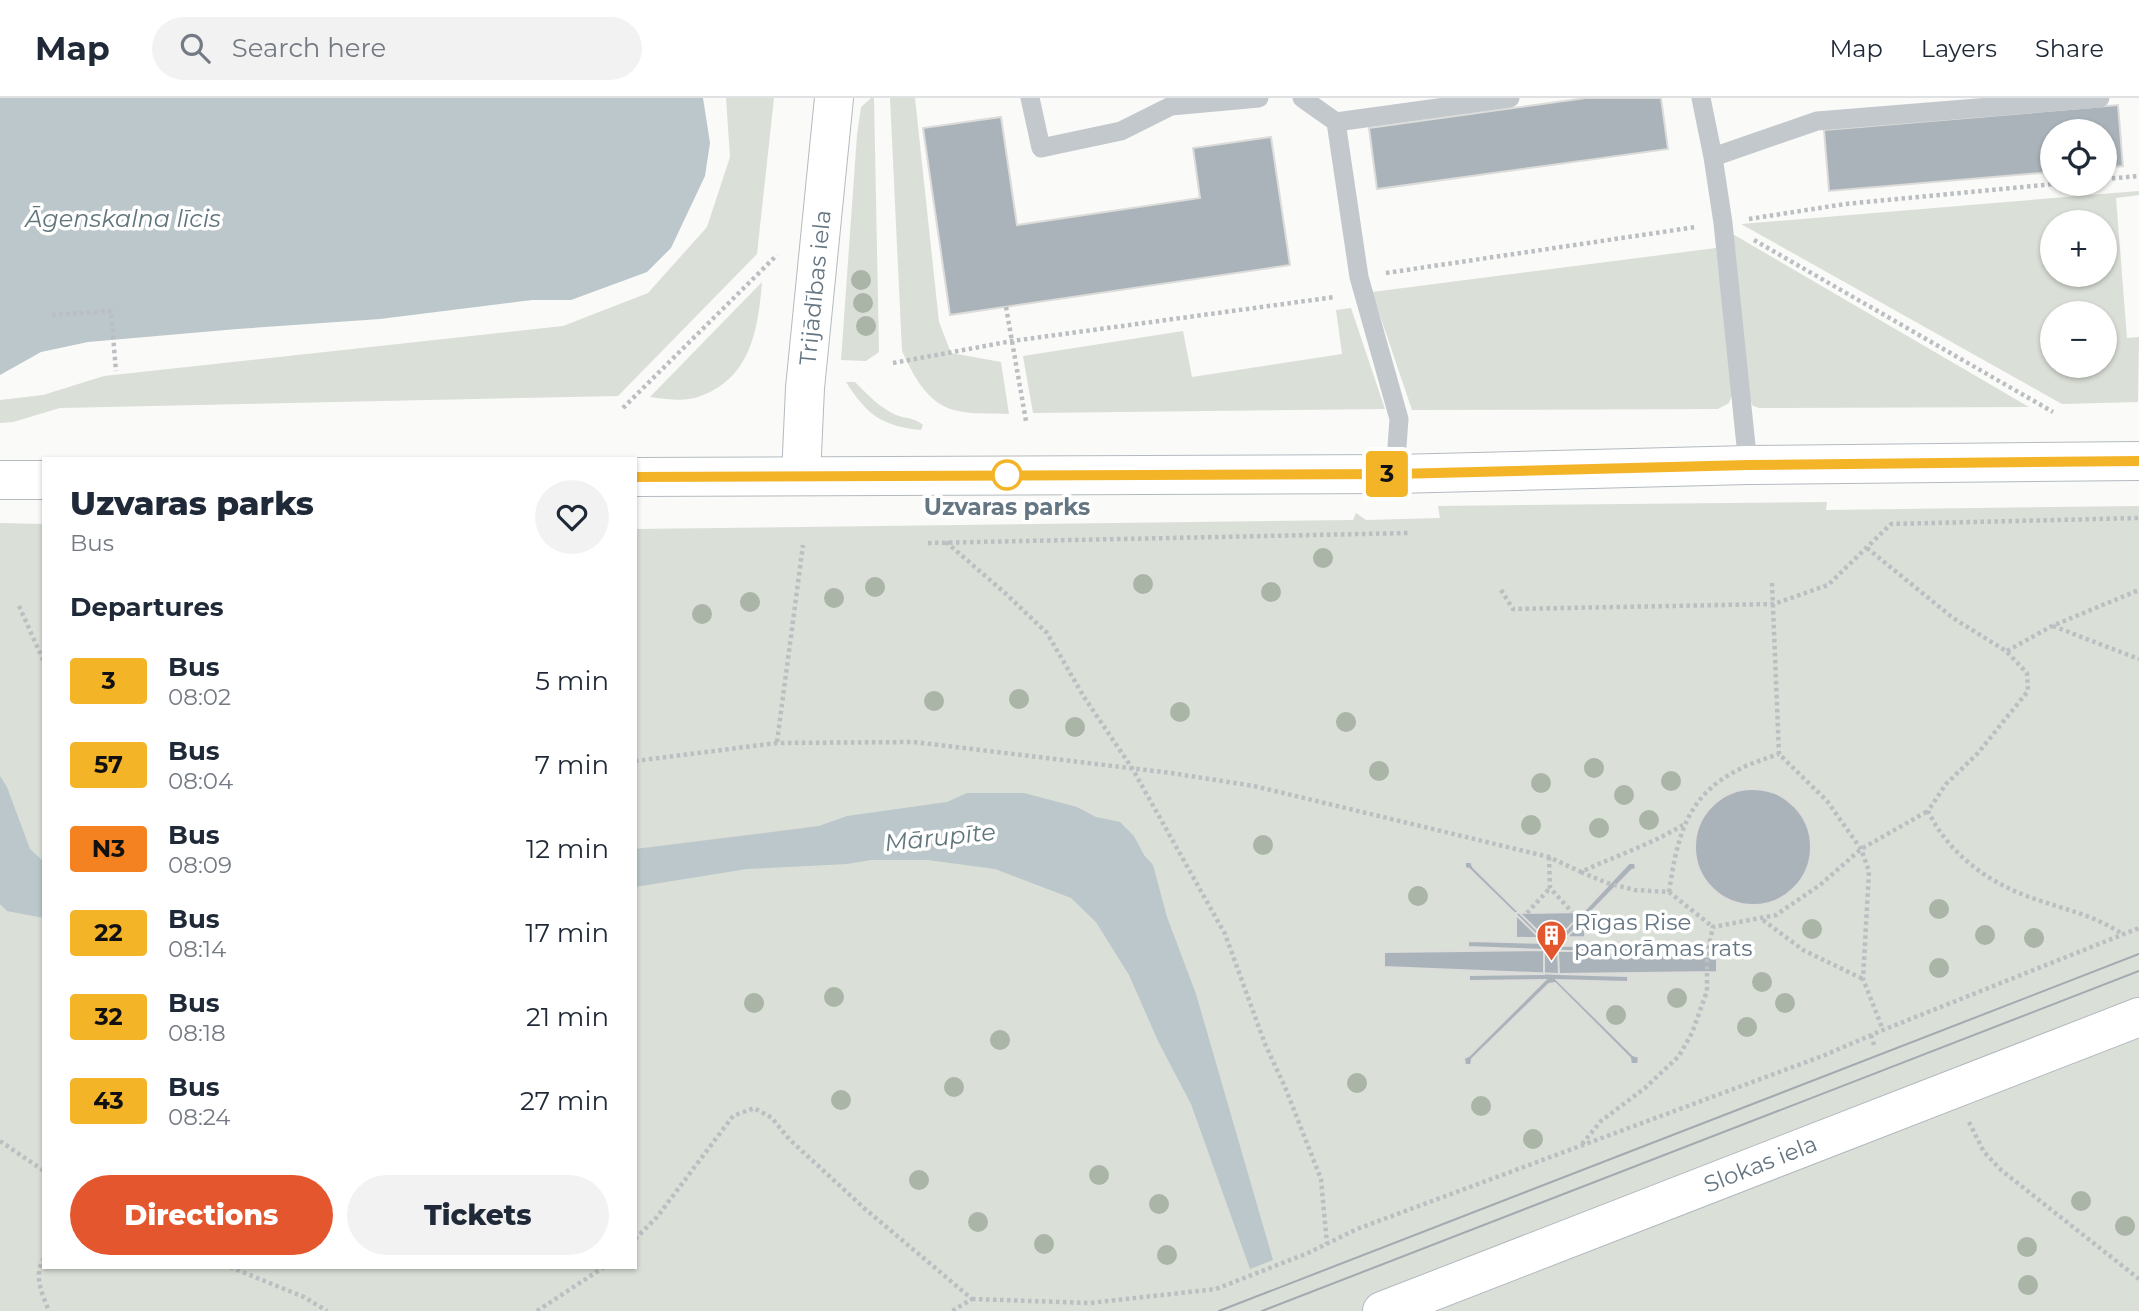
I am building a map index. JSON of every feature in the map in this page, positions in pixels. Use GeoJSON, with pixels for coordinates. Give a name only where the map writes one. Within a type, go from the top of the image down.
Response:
{"type":"FeatureCollection","features":[{"type":"Feature","properties":{"kind":"main road","name":"Trijādības iela"},"geometry":{"type":"LineString","coordinates":[[801,476],[805,388],[834,98]]}},
{"type":"Feature","properties":{"kind":"main road"},"geometry":{"type":"LineString","coordinates":[[637,477],[1395,474],[1748,465],[2139,461]]}},
{"type":"Feature","properties":{"kind":"main road"},"geometry":{"type":"LineString","coordinates":[[0,480],[42,480]]}},
{"type":"Feature","properties":{"kind":"main road","name":"Slokas iela"},"geometry":{"type":"LineString","coordinates":[[1382,1311],[2139,1017]]}},
{"type":"Feature","properties":{"kind":"lane"},"geometry":{"type":"LineString","coordinates":[[1030,98],[1041,148],[1121,131],[1170,102],[1259,98]]}},
{"type":"Feature","properties":{"kind":"lane"},"geometry":{"type":"LineString","coordinates":[[1302,98],[1336,121],[1510,98]]}},
{"type":"Feature","properties":{"kind":"lane"},"geometry":{"type":"LineString","coordinates":[[1701,98],[1723,223],[1748,465]]}},
{"type":"Feature","properties":{"kind":"lane"},"geometry":{"type":"LineString","coordinates":[[1713,157],[1817,121],[2100,98]]}},
{"type":"Feature","properties":{"kind":"lane"},"geometry":{"type":"LineString","coordinates":[[1336,121],[1359,277],[1399,419],[1395,474]]}},
{"type":"Feature","properties":{"kind":"path"},"geometry":{"type":"LineString","coordinates":[[2117,178],[2139,176]]}},
{"type":"Feature","properties":{"kind":"path"},"geometry":{"type":"LineString","coordinates":[[1723,223],[2053,412]]}},
{"type":"Feature","properties":{"kind":"path"},"geometry":{"type":"LineString","coordinates":[[623,408],[777,255]]}},
{"type":"Feature","properties":{"kind":"path"},"geometry":{"type":"LineString","coordinates":[[893,363],[1012,341],[1364,293]]}},
{"type":"Feature","properties":{"kind":"path"},"geometry":{"type":"LineString","coordinates":[[1006,307],[1026,421]]}},
{"type":"Feature","properties":{"kind":"path"},"geometry":{"type":"LineString","coordinates":[[52,315],[111,311],[117,371]]}},
{"type":"Feature","properties":{"kind":"path"},"geometry":{"type":"LineString","coordinates":[[1501,590],[1513,609],[1774,604],[1828,585],[1891,524],[2139,518]]}},
{"type":"Feature","properties":{"kind":"path"},"geometry":{"type":"LineString","coordinates":[[928,542],[1409,533]]}},
{"type":"Feature","properties":{"kind":"path"},"geometry":{"type":"LineString","coordinates":[[946,542],[1047,633],[1084,697],[1132,768],[1225,934],[1265,1044],[1285,1087],[1321,1180],[1326,1244]]}},
{"type":"Feature","properties":{"kind":"path"},"geometry":{"type":"LineString","coordinates":[[777,743],[803,545]]}},
{"type":"Feature","properties":{"kind":"path"},"geometry":{"type":"LineString","coordinates":[[637,761],[777,743],[914,742],[1132,768],[1254,786],[1549,858],[1607,883],[1635,890],[1669,892],[1713,927],[1762,920],[1776,915],[1821,885],[1861,849],[1928,811],[1946,784],[1978,753],[2028,691],[2026,673],[2006,651],[1953,618],[1867,548]]}},
{"type":"Feature","properties":{"kind":"path"},"geometry":{"type":"LineString","coordinates":[[1772,583],[1779,754],[1827,801],[1861,849],[1869,871],[1863,979],[1883,1030]]}},
{"type":"Feature","properties":{"kind":"path"},"geometry":{"type":"LineString","coordinates":[[2006,651],[2052,626],[2139,590]]}},
{"type":"Feature","properties":{"kind":"path"},"geometry":{"type":"LineString","coordinates":[[19,606],[42,658]]}},
{"type":"Feature","properties":{"kind":"path"},"geometry":{"type":"LineString","coordinates":[[2052,626],[2139,659]]}},
{"type":"Feature","properties":{"kind":"path"},"geometry":{"type":"LineString","coordinates":[[1669,892],[1683,825],[1710,788],[1738,770],[1779,754]]}},
{"type":"Feature","properties":{"kind":"path"},"geometry":{"type":"LineString","coordinates":[[1928,811],[1938,833],[1965,860],[1998,883],[2034,899],[2106,923],[2123,934]]}},
{"type":"Feature","properties":{"kind":"path"},"geometry":{"type":"LineString","coordinates":[[1581,872],[1622,852],[1655,842],[1683,825]]}},
{"type":"Feature","properties":{"kind":"path"},"geometry":{"type":"LineString","coordinates":[[1549,858],[1550,888],[1572,912]]}},
{"type":"Feature","properties":{"kind":"path"},"geometry":{"type":"LineString","coordinates":[[1527,913],[1550,888]]}},
{"type":"Feature","properties":{"kind":"path"},"geometry":{"type":"LineString","coordinates":[[1762,920],[1803,950],[1863,979]]}},
{"type":"Feature","properties":{"kind":"path"},"geometry":{"type":"LineString","coordinates":[[1582,1145],[1601,1121],[1645,1088],[1679,1056],[1692,1033],[1707,991],[1707,954],[1713,927]]}},
{"type":"Feature","properties":{"kind":"path"},"geometry":{"type":"LineString","coordinates":[[952,1311],[972,1299],[1090,1303],[1216,1289],[1308,1253],[1370,1224],[1825,1055],[2139,928]]}},
{"type":"Feature","properties":{"kind":"path"},"geometry":{"type":"LineString","coordinates":[[1871,1035],[1874,1045]]}},
{"type":"Feature","properties":{"kind":"path"},"geometry":{"type":"LineString","coordinates":[[637,1236],[657,1217],[733,1116],[754,1108],[772,1118],[789,1139],[864,1208],[972,1299]]}},
{"type":"Feature","properties":{"kind":"path"},"geometry":{"type":"LineString","coordinates":[[1968,1118],[1984,1152],[2001,1170],[2139,1279]]}},
{"type":"Feature","properties":{"kind":"path"},"geometry":{"type":"LineString","coordinates":[[0,1141],[42,1170]]}},
{"type":"Feature","properties":{"kind":"path"},"geometry":{"type":"LineString","coordinates":[[42,1261],[38,1267],[40,1287],[49,1311]]}},
{"type":"Feature","properties":{"kind":"path"},"geometry":{"type":"LineString","coordinates":[[235,1269],[304,1297],[327,1311]]}},
{"type":"Feature","properties":{"kind":"path"},"geometry":{"type":"LineString","coordinates":[[537,1311],[601,1269]]}},
{"type":"Feature","properties":{"kind":"shaded area"},"geometry":{"type":"Polygon","coordinates":[[[726,98],[774,98],[757,254],[618,396],[60,408],[13,422],[0,423],[0,400],[43,395],[104,376],[563,326],[648,293],[707,227],[730,157],[726,98]]]}},
{"type":"Feature","properties":{"kind":"shaded area"},"geometry":{"type":"Polygon","coordinates":[[[874,98],[879,352],[866,361],[841,360],[857,135],[861,107],[874,98]]]}},
{"type":"Feature","properties":{"kind":"shaded area"},"geometry":{"type":"Polygon","coordinates":[[[890,98],[915,98],[939,322],[951,353],[1001,362],[1009,414],[967,413],[944,406],[922,387],[902,351],[890,98]]]}},
{"type":"Feature","properties":{"kind":"shaded area"},"geometry":{"type":"Polygon","coordinates":[[[2139,191],[2139,195],[2116,198],[2117,210],[2040,210],[2040,287],[2117,287],[2117,211],[2127,338],[2139,337],[2138,402],[2062,404],[1741,224],[2079,196],[2117,196],[2117,193],[2139,191]]]}},
{"type":"Feature","properties":{"kind":"shaded area"},"geometry":{"type":"Polygon","coordinates":[[[1731,233],[2029,407],[1753,406],[1749,398],[1731,233]]]}},
{"type":"Feature","properties":{"kind":"shaded area"},"geometry":{"type":"Polygon","coordinates":[[[1716,248],[1733,393],[1729,403],[1718,409],[1412,410],[1372,292],[1716,248]]]}},
{"type":"Feature","properties":{"kind":"shaded area"},"geometry":{"type":"Polygon","coordinates":[[[762,282],[754,335],[748,351],[730,378],[716,389],[693,399],[650,397],[762,282]]]}},
{"type":"Feature","properties":{"kind":"shaded area"},"geometry":{"type":"Polygon","coordinates":[[[1351,308],[1385,409],[1033,413],[1023,356],[1183,331],[1192,377],[1342,354],[1336,310],[1351,308]]]}},
{"type":"Feature","properties":{"kind":"shaded area"},"geometry":{"type":"Polygon","coordinates":[[[846,382],[855,382],[890,412],[920,422],[923,425],[921,430],[896,425],[877,417],[861,403],[846,382]]]}},
{"type":"Feature","properties":{"kind":"shaded area","name":"Uzvaras parks"},"geometry":{"type":"Polygon","coordinates":[[[1827,502],[1826,510],[2139,506],[2139,1311],[0,1311],[0,523],[42,524],[42,1269],[637,1269],[637,529],[1353,520],[1356,513],[1366,520],[1440,518],[1438,506],[1827,502]]]}},
{"type":"Feature","properties":{"kind":"water","name":"Āgenskalna līcis"},"geometry":{"type":"Polygon","coordinates":[[[0,98],[703,98],[710,143],[705,176],[671,248],[647,272],[571,300],[532,300],[380,319],[88,342],[41,352],[0,375],[0,98]]]}},
{"type":"Feature","properties":{"kind":"water"},"geometry":{"type":"Polygon","coordinates":[[[0,776],[7,787],[30,849],[42,860],[42,918],[7,911],[0,904],[0,776]]]}},
{"type":"Feature","properties":{"kind":"water","name":"Mārupīte"},"geometry":{"type":"Polygon","coordinates":[[[967,793],[1024,793],[1077,807],[1096,817],[1120,822],[1134,836],[1153,865],[1167,917],[1196,994],[1273,1260],[1250,1269],[1191,1104],[1158,1041],[1129,975],[1096,922],[1071,898],[995,869],[928,860],[871,860],[847,864],[747,869],[637,887],[637,849],[819,826],[847,816],[947,802],[967,793]]]}},
{"type":"Feature","properties":{"kind":"building"},"geometry":{"type":"Polygon","coordinates":[[[1586,98],[1661,98],[1668,149],[1377,189],[1369,128],[1586,98]]]}},
{"type":"Feature","properties":{"kind":"building"},"geometry":{"type":"Polygon","coordinates":[[[2118,105],[2123,166],[2117,167],[2117,119],[2040,119],[2040,173],[1829,191],[1824,130],[2118,105]]]}},
{"type":"Feature","properties":{"kind":"building"},"geometry":{"type":"Polygon","coordinates":[[[1001,117],[1017,225],[1200,198],[1193,148],[1271,137],[1290,265],[950,315],[923,128],[1001,117]]]}},
{"type":"Feature","properties":{"kind":"building"},"geometry":{"type":"Polygon","coordinates":[[[1753,789],[1775,793],[1794,806],[1807,825],[1811,847],[1807,869],[1794,888],[1775,901],[1753,905],[1731,901],[1712,888],[1699,869],[1695,847],[1699,825],[1712,806],[1731,793],[1753,789]]]}},
{"type":"Feature","properties":{"kind":"building"},"geometry":{"type":"Polygon","coordinates":[[[1465,862],[1471,862],[1548,941],[1555,942],[1629,863],[1635,863],[1636,869],[1558,946],[1628,945],[1628,951],[1558,951],[1559,974],[1628,976],[1628,982],[1557,980],[1633,1055],[1639,1057],[1638,1064],[1631,1064],[1630,1058],[1555,983],[1549,984],[1472,1059],[1471,1065],[1465,1065],[1464,1058],[1545,980],[1469,981],[1469,975],[1544,974],[1544,950],[1468,947],[1468,941],[1545,943],[1465,868],[1465,862]]]}},
{"type":"Feature","properties":{"kind":"building"},"geometry":{"type":"Polygon","coordinates":[[[1585,912],[1585,937],[1516,938],[1516,913],[1585,912]]]}},
{"type":"Feature","properties":{"kind":"building","name":"Rīgas Rise panorāmas rats"},"geometry":{"type":"Polygon","coordinates":[[[1544,950],[1717,957],[1717,972],[1559,974],[1384,967],[1384,952],[1544,950]]]}},
{"type":"Feature","properties":{"kind":"tram line"},"geometry":{"type":"LineString","coordinates":[[1219,1311],[2139,954]]}},
{"type":"Feature","properties":{"kind":"tram line"},"geometry":{"type":"LineString","coordinates":[[1262,1311],[2139,971]]}},
{"type":"Feature","properties":{"kind":"bus line","name":"3"},"geometry":{"type":"LineString","coordinates":[[637,477],[1395,474],[1748,465],[2139,461]]}},
{"type":"Feature","properties":{"kind":"place","name":"Uzvaras parks"},"geometry":{"type":"Point","coordinates":[1007,475]}},
{"type":"Feature","properties":{"kind":"place","name":"Rīgas Rise panorāmas rats"},"geometry":{"type":"Point","coordinates":[1551,962]}}]}
